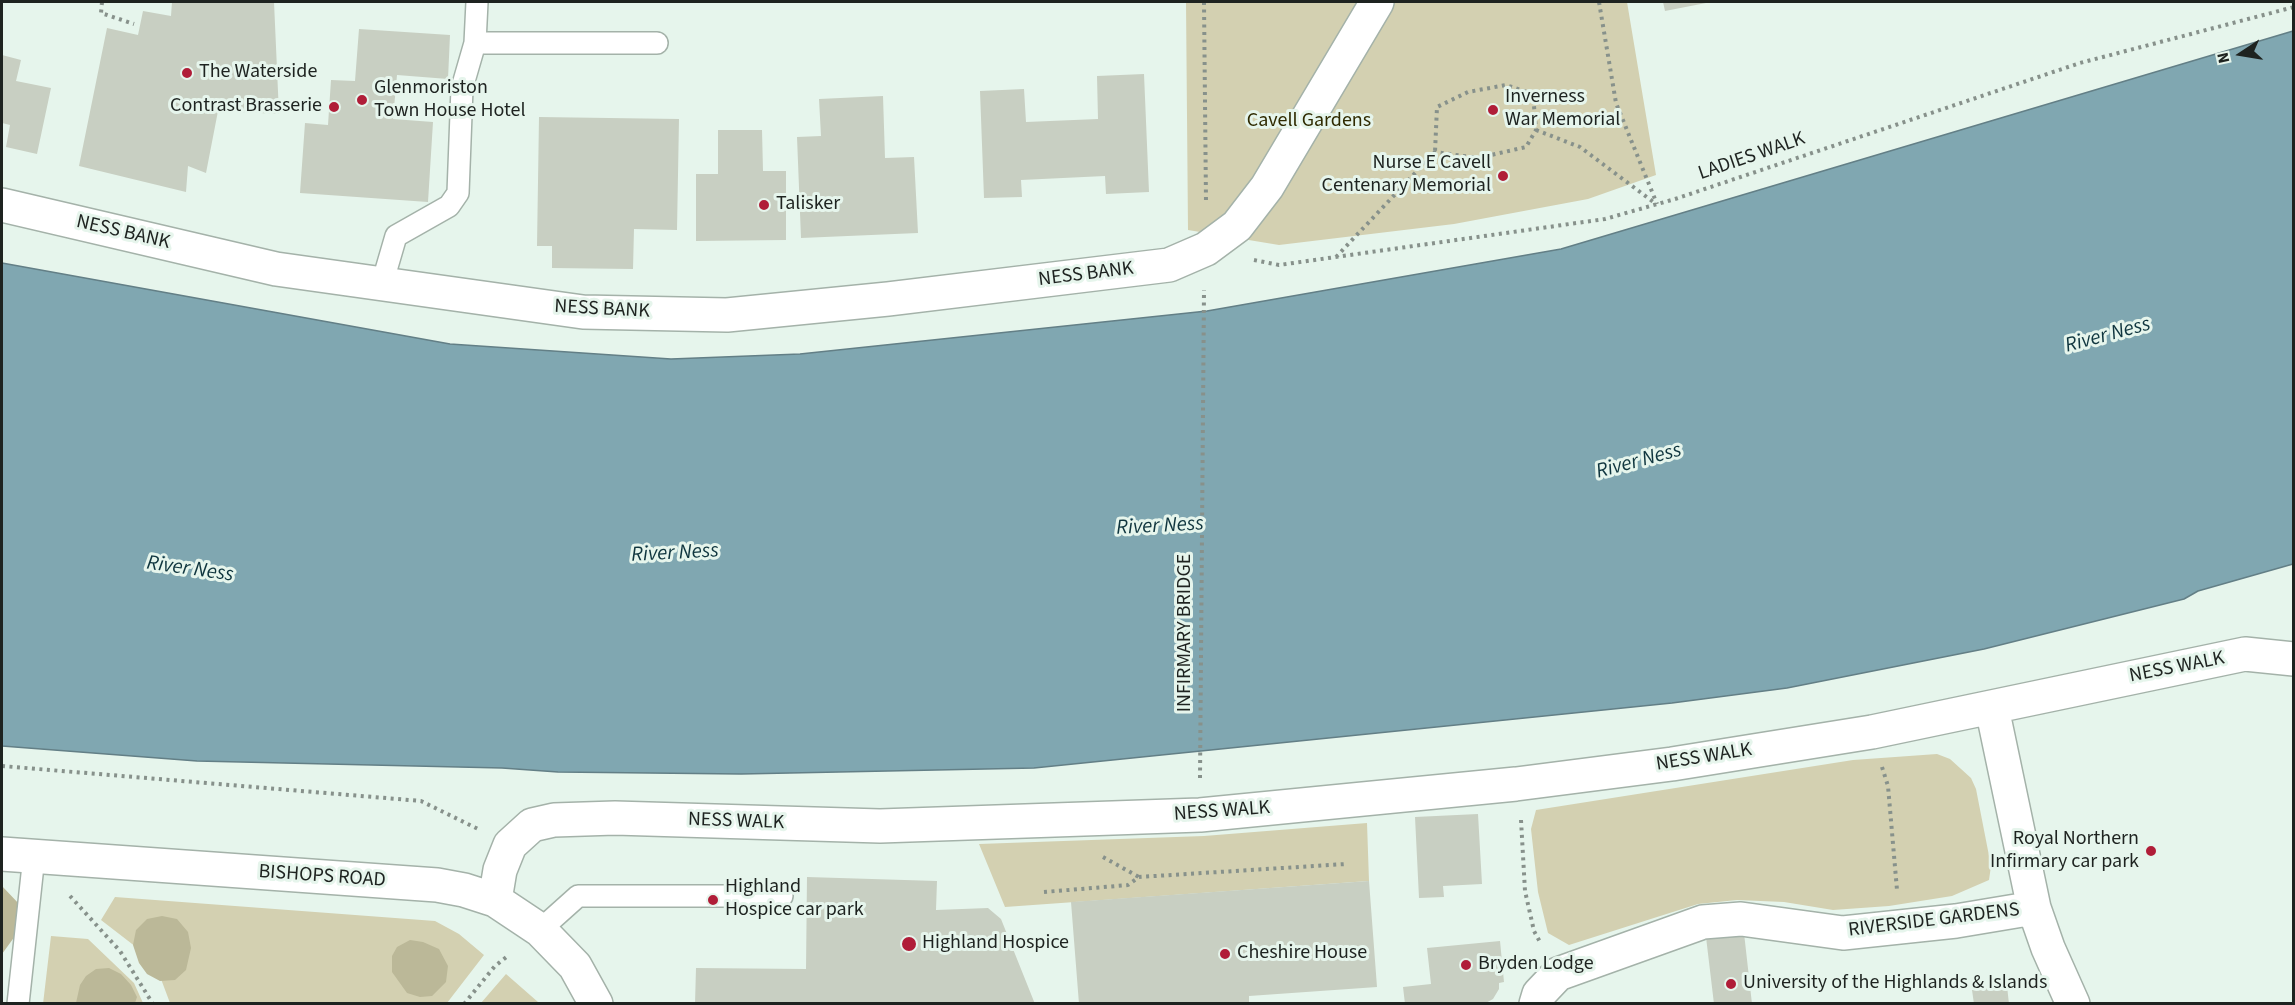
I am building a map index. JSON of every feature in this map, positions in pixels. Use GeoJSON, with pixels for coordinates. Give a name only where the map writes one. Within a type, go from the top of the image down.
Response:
{"type":"FeatureCollection","features":[{"type":"Feature","properties":{"kind":"street"},"geometry":{"type":"LineString","coordinates":[[1206,249],[1237,226],[1267,187],[1377,2]]}},
{"type":"Feature","properties":{"kind":"street","name":"NESS BANK"},"geometry":{"type":"LineString","coordinates":[[2,205],[276,269],[583,312],[727,315],[888,299],[1169,265],[1206,249]]}},
{"type":"Feature","properties":{"kind":"street","name":"NESS WALK"},"geometry":{"type":"LineString","coordinates":[[495,900],[500,870],[510,845],[532,825],[554,820],[615,818],[880,826],[1188,815],[1516,784],[1672,764],[1872,732],[2245,654],[2292,664]]}},
{"type":"Feature","properties":{"kind":"street"},"geometry":{"type":"LineString","coordinates":[[1992,708],[2034,908],[2048,948],[2073,1004]]}},
{"type":"Feature","properties":{"kind":"street","name":"BISHOPS ROAD"},"geometry":{"type":"LineString","coordinates":[[2,854],[437,885],[495,900],[540,930],[575,966],[596,1004]]}},
{"type":"Feature","properties":{"kind":"street","name":"RIVERSIDE GARDENS"},"geometry":{"type":"LineString","coordinates":[[1557,974],[1703,922],[1741,919],[1843,933],[1901,928],[2034,908]]}},
{"type":"Feature","properties":{"kind":"street"},"geometry":{"type":"LineString","coordinates":[[1536,1004],[1539,994],[1557,974]]}},
{"type":"Feature","properties":{"kind":"lane"},"geometry":{"type":"LineString","coordinates":[[382,284],[396,236],[448,206],[458,193],[462,88],[475,43],[477,2]]}},
{"type":"Feature","properties":{"kind":"lane"},"geometry":{"type":"LineString","coordinates":[[475,43],[657,43]]}},
{"type":"Feature","properties":{"kind":"lane"},"geometry":{"type":"LineString","coordinates":[[18,1004],[34,856]]}},
{"type":"Feature","properties":{"kind":"lane"},"geometry":{"type":"LineString","coordinates":[[540,930],[578,896],[782,897]]}},
{"type":"Feature","properties":{"kind":"path"},"geometry":{"type":"LineString","coordinates":[[102,2],[101,13],[134,24]]}},
{"type":"Feature","properties":{"kind":"path"},"geometry":{"type":"LineString","coordinates":[[1204,2],[1206,249]]}},
{"type":"Feature","properties":{"kind":"path"},"geometry":{"type":"LineString","coordinates":[[1599,2],[1616,103],[1657,204]]}},
{"type":"Feature","properties":{"kind":"path","name":"LADIES WALK"},"geometry":{"type":"LineString","coordinates":[[1206,249],[1279,265],[1605,219],[1657,204],[2080,63],[2294,7]]}},
{"type":"Feature","properties":{"kind":"path"},"geometry":{"type":"LineString","coordinates":[[1335,257],[1436,152],[1437,107],[1468,92],[1506,85],[1533,94],[1536,130],[1526,147],[1478,158],[1436,152]]}},
{"type":"Feature","properties":{"kind":"path"},"geometry":{"type":"LineString","coordinates":[[1536,130],[1580,147],[1657,204]]}},
{"type":"Feature","properties":{"kind":"path","name":"INFIRMARY BRIDGE"},"geometry":{"type":"LineString","coordinates":[[1200,780],[1204,294]]}},
{"type":"Feature","properties":{"kind":"path"},"geometry":{"type":"LineString","coordinates":[[1872,732],[1887,786],[1901,928]]}},
{"type":"Feature","properties":{"kind":"path"},"geometry":{"type":"LineString","coordinates":[[2,766],[421,801],[510,845]]}},
{"type":"Feature","properties":{"kind":"path"},"geometry":{"type":"LineString","coordinates":[[1516,784],[1521,816],[1525,891],[1534,931],[1557,974]]}},
{"type":"Feature","properties":{"kind":"path"},"geometry":{"type":"LineString","coordinates":[[1093,851],[1139,877]]}},
{"type":"Feature","properties":{"kind":"path"},"geometry":{"type":"LineString","coordinates":[[34,856],[120,951],[138,975],[153,1004]]}},
{"type":"Feature","properties":{"kind":"path"},"geometry":{"type":"LineString","coordinates":[[1044,891],[1128,885],[1139,877],[1346,864]]}},
{"type":"Feature","properties":{"kind":"path"},"geometry":{"type":"LineString","coordinates":[[464,1004],[495,966],[540,930]]}},
{"type":"Feature","properties":{"kind":"green space","name":"Cavell Gardens"},"geometry":{"type":"Polygon","coordinates":[[[1186,2],[1627,2],[1656,175],[1588,199],[1454,224],[1279,245],[1188,230],[1186,2]]]}},
{"type":"Feature","properties":{"kind":"green space"},"geometry":{"type":"Polygon","coordinates":[[[1937,754],[1950,759],[1971,778],[1976,789],[1991,866],[1989,880],[1952,896],[1889,906],[1833,910],[1784,902],[1737,900],[1698,904],[1569,945],[1548,933],[1538,892],[1531,829],[1536,810],[1853,760],[1937,754]]]}},
{"type":"Feature","properties":{"kind":"green space"},"geometry":{"type":"Polygon","coordinates":[[[1367,823],[1369,881],[1005,907],[979,844],[1204,836],[1367,823]]]}},
{"type":"Feature","properties":{"kind":"green space"},"geometry":{"type":"Polygon","coordinates":[[[115,897],[435,921],[459,934],[484,955],[447,1003],[170,1003],[161,979],[136,947],[101,920],[115,897]]]}},
{"type":"Feature","properties":{"kind":"green space"},"geometry":{"type":"Polygon","coordinates":[[[51,936],[88,939],[134,983],[143,1003],[43,1004],[51,936]]]}},
{"type":"Feature","properties":{"kind":"green space"},"geometry":{"type":"Polygon","coordinates":[[[506,974],[538,1002],[539,1003],[481,1003],[506,974]]]}},
{"type":"Feature","properties":{"kind":"shaded area"},"geometry":{"type":"Polygon","coordinates":[[[2,886],[20,905],[18,932],[2,954],[2,886]]]}},
{"type":"Feature","properties":{"kind":"shaded area"},"geometry":{"type":"Polygon","coordinates":[[[162,916],[177,919],[188,932],[191,948],[186,970],[175,980],[160,981],[147,974],[139,963],[133,945],[136,930],[147,919],[162,916]]]}},
{"type":"Feature","properties":{"kind":"shaded area"},"geometry":{"type":"Polygon","coordinates":[[[410,940],[423,942],[439,949],[448,966],[446,982],[432,996],[420,997],[407,993],[392,972],[392,956],[397,947],[410,940]]]}},
{"type":"Feature","properties":{"kind":"shaded area"},"geometry":{"type":"Polygon","coordinates":[[[109,968],[121,974],[131,985],[137,997],[135,1003],[76,1003],[80,985],[86,976],[96,969],[109,968]]]}},
{"type":"Feature","properties":{"kind":"water","name":"River Ness"},"geometry":{"type":"Polygon","coordinates":[[[2293,31],[2293,564],[2198,591],[2184,599],[1984,649],[1787,688],[1672,703],[1034,768],[741,774],[558,772],[502,768],[197,761],[2,746],[2,263],[450,344],[671,359],[800,354],[1207,311],[1561,249],[2293,31]]]}},
{"type":"Feature","properties":{"kind":"building","name":"The Waterside"},"geometry":{"type":"Polygon","coordinates":[[[172,2],[274,2],[279,114],[218,111],[206,173],[188,166],[186,192],[79,166],[107,28],[138,35],[143,11],[171,16],[172,2]]]}},
{"type":"Feature","properties":{"kind":"building"},"geometry":{"type":"Polygon","coordinates":[[[1663,2],[1706,2],[1706,3],[1665,11],[1663,2]]]}},
{"type":"Feature","properties":{"kind":"building","name":"Glenmoriston Town House Hotel"},"geometry":{"type":"Polygon","coordinates":[[[359,29],[450,35],[448,79],[397,75],[393,119],[433,122],[428,202],[300,193],[305,123],[328,125],[331,80],[355,81],[359,29]]]}},
{"type":"Feature","properties":{"kind":"building"},"geometry":{"type":"Polygon","coordinates":[[[2,55],[21,60],[16,81],[51,88],[37,154],[6,147],[10,125],[2,123],[2,55]]]}},
{"type":"Feature","properties":{"kind":"building"},"geometry":{"type":"Polygon","coordinates":[[[1144,74],[1149,192],[1106,194],[1105,176],[1021,180],[1022,197],[984,198],[980,91],[1024,89],[1026,122],[1098,119],[1097,76],[1144,74]]]}},
{"type":"Feature","properties":{"kind":"building"},"geometry":{"type":"Polygon","coordinates":[[[883,96],[885,158],[914,157],[918,233],[801,238],[797,137],[821,136],[819,99],[883,96]]]}},
{"type":"Feature","properties":{"kind":"building","name":"Glenmoriston Town House Hotel"},"geometry":{"type":"Polygon","coordinates":[[[539,117],[679,119],[677,230],[634,229],[633,269],[552,268],[552,246],[537,246],[539,117]]]}},
{"type":"Feature","properties":{"kind":"building"},"geometry":{"type":"Polygon","coordinates":[[[718,130],[762,130],[763,171],[786,171],[786,240],[696,241],[696,174],[718,174],[718,130]]]}},
{"type":"Feature","properties":{"kind":"building"},"geometry":{"type":"Polygon","coordinates":[[[1478,814],[1482,884],[1443,886],[1444,897],[1419,898],[1415,817],[1478,814]]]}},
{"type":"Feature","properties":{"kind":"building","name":"Highland Hospice"},"geometry":{"type":"Polygon","coordinates":[[[807,877],[937,881],[936,910],[988,908],[1001,919],[1035,1004],[695,1004],[696,968],[806,969],[807,877]]]}},
{"type":"Feature","properties":{"kind":"building","name":"Cheshire House"},"geometry":{"type":"Polygon","coordinates":[[[1369,881],[1377,987],[1249,996],[1249,1004],[1079,1004],[1071,902],[1369,881]]]}},
{"type":"Feature","properties":{"kind":"building","name":"University of the Highlands & Islands"},"geometry":{"type":"Polygon","coordinates":[[[1744,933],[1752,1004],[1714,1004],[1706,937],[1744,933]]]}},
{"type":"Feature","properties":{"kind":"building","name":"Bryden Lodge"},"geometry":{"type":"Polygon","coordinates":[[[1500,941],[1504,982],[1499,983],[1499,989],[1493,999],[1484,1004],[1405,1004],[1403,987],[1431,984],[1427,948],[1500,941]]]}},
{"type":"Feature","properties":{"kind":"building"},"geometry":{"type":"Polygon","coordinates":[[[2007,986],[2009,1004],[1974,1004],[1972,990],[2007,986]]]}},
{"type":"Feature","properties":{"kind":"place","name":"The Waterside"},"geometry":{"type":"Point","coordinates":[187,73]}},
{"type":"Feature","properties":{"kind":"place","name":"Glenmoriston Town House Hotel"},"geometry":{"type":"Point","coordinates":[362,100]}},
{"type":"Feature","properties":{"kind":"place","name":"Contrast Brasserie"},"geometry":{"type":"Point","coordinates":[334,107]}},
{"type":"Feature","properties":{"kind":"place","name":"Inverness War Memorial"},"geometry":{"type":"Point","coordinates":[1493,110]}},
{"type":"Feature","properties":{"kind":"place","name":"Nurse E Cavell Centenary Memorial"},"geometry":{"type":"Point","coordinates":[1503,176]}},
{"type":"Feature","properties":{"kind":"place","name":"Talisker"},"geometry":{"type":"Point","coordinates":[764,205]}},
{"type":"Feature","properties":{"kind":"place","name":"Royal Northern Infirmary car park"},"geometry":{"type":"Point","coordinates":[2151,851]}},
{"type":"Feature","properties":{"kind":"place","name":"Highland Hospice car park"},"geometry":{"type":"Point","coordinates":[713,900]}},
{"type":"Feature","properties":{"kind":"place","name":"Highland Hospice"},"geometry":{"type":"Point","coordinates":[909,944]}},
{"type":"Feature","properties":{"kind":"place","name":"Cheshire House"},"geometry":{"type":"Point","coordinates":[1225,954]}},
{"type":"Feature","properties":{"kind":"place","name":"Bryden Lodge"},"geometry":{"type":"Point","coordinates":[1466,965]}},
{"type":"Feature","properties":{"kind":"place","name":"University of the Highlands & Islands"},"geometry":{"type":"Point","coordinates":[1731,984]}}]}
